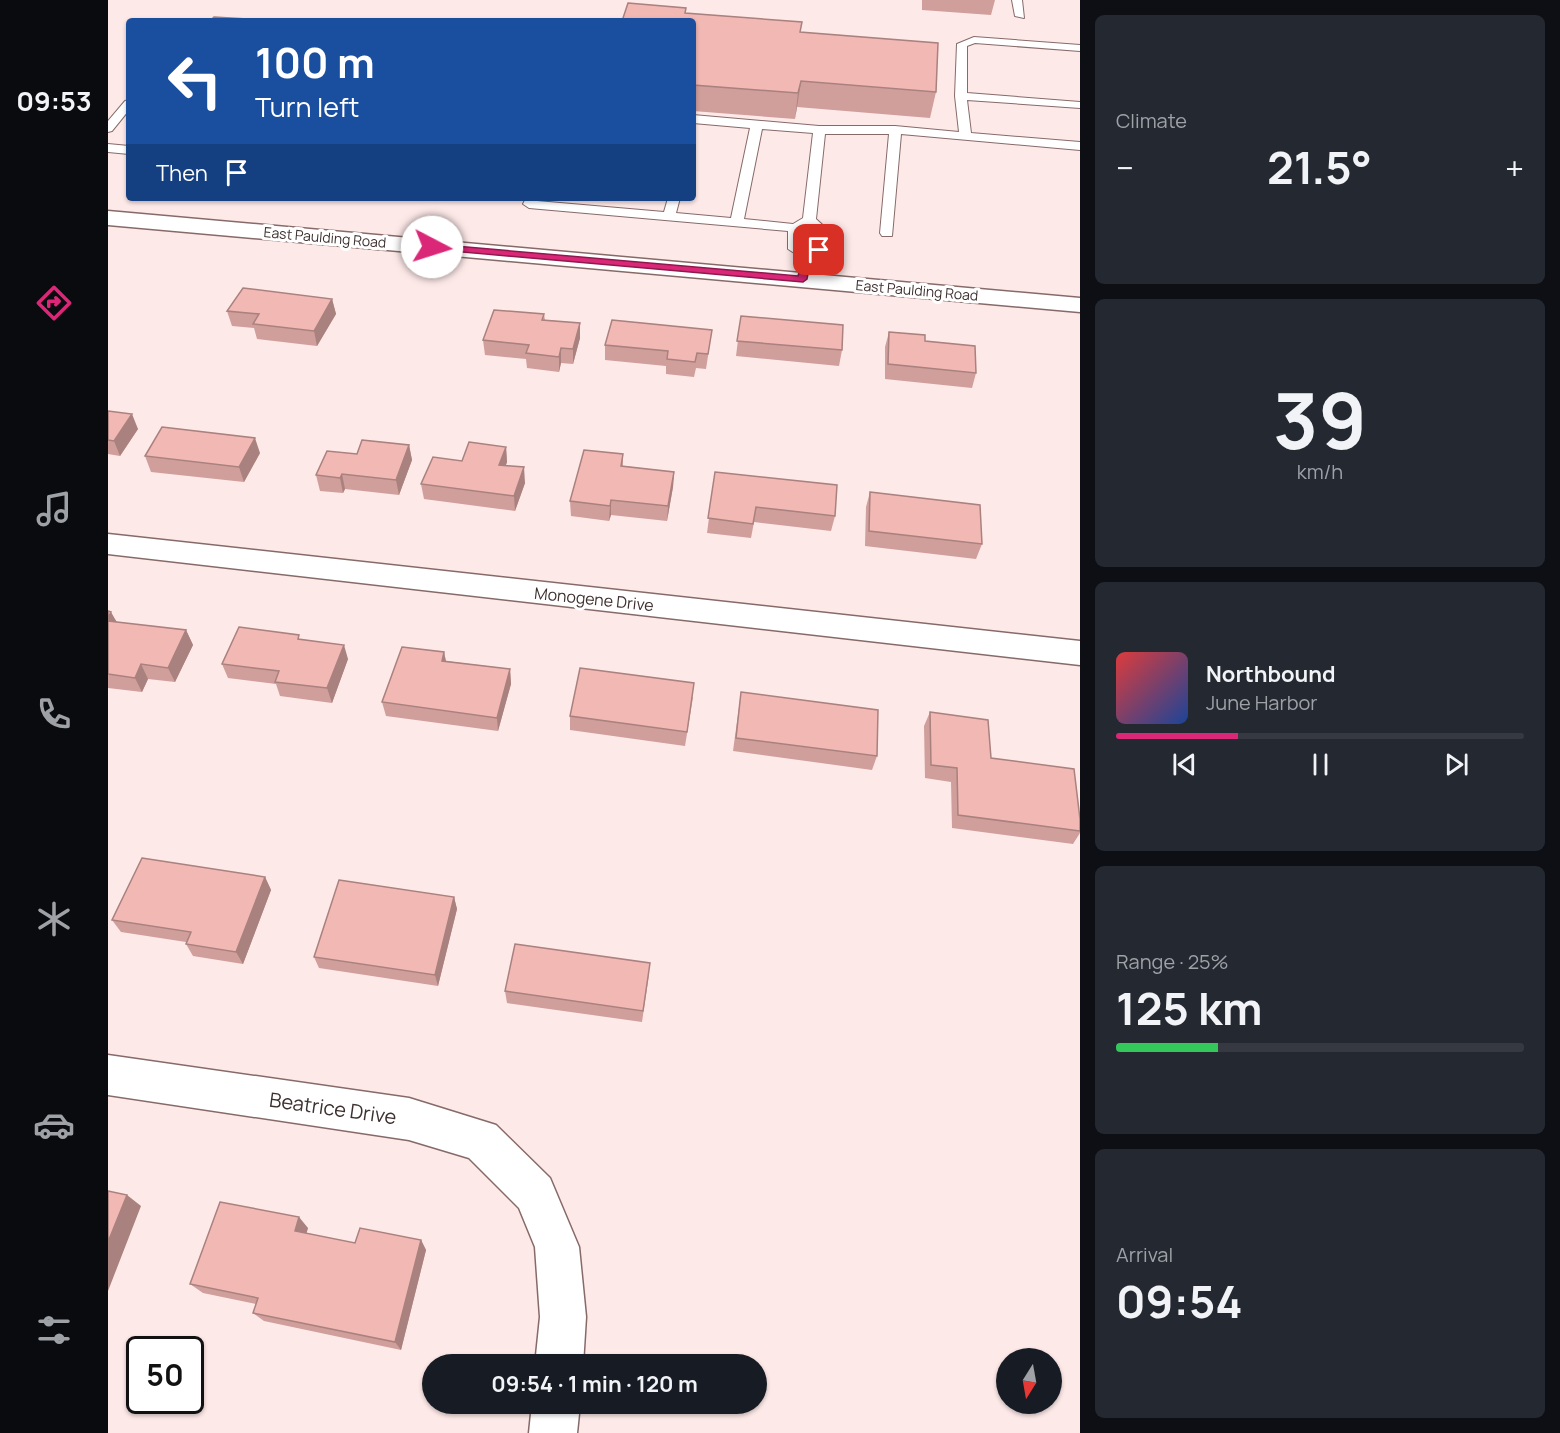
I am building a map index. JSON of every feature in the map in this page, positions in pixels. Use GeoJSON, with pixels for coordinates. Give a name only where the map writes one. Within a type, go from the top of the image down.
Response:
{"type":"FeatureCollection","features":[{"type":"Feature","properties":{"kind":"street","name":"East Paulding Road"},"geometry":{"type":"LineString","coordinates":[[108,218],[1080,305]]}},
{"type":"Feature","properties":{"kind":"street","name":"Monogene Drive"},"geometry":{"type":"LineString","coordinates":[[108,544],[1080,653]]}},
{"type":"Feature","properties":{"kind":"street","name":"Beatrice Drive"},"geometry":{"type":"LineString","coordinates":[[108,1075],[409,1119],[481,1140],[536,1193],[557,1247],[563,1317],[560,1354]]}},
{"type":"Feature","properties":{"kind":"street"},"geometry":{"type":"LineString","coordinates":[[553,1433],[555,1414]]}},
{"type":"Feature","properties":{"kind":"lane"},"geometry":{"type":"LineString","coordinates":[[1017,0],[1020,16]]}},
{"type":"Feature","properties":{"kind":"lane"},"geometry":{"type":"LineString","coordinates":[[965,136],[962,44],[974,40],[1080,48]]}},
{"type":"Feature","properties":{"kind":"lane"},"geometry":{"type":"LineString","coordinates":[[962,96],[1080,105]]}},
{"type":"Feature","properties":{"kind":"lane"},"geometry":{"type":"LineString","coordinates":[[108,128],[126,107]]}},
{"type":"Feature","properties":{"kind":"lane"},"geometry":{"type":"LineString","coordinates":[[696,118],[819,130],[895,130],[1080,146]]}},
{"type":"Feature","properties":{"kind":"lane"},"geometry":{"type":"LineString","coordinates":[[737,223],[757,124]]}},
{"type":"Feature","properties":{"kind":"lane"},"geometry":{"type":"LineString","coordinates":[[809,220],[819,130]]}},
{"type":"Feature","properties":{"kind":"lane"},"geometry":{"type":"LineString","coordinates":[[887,233],[895,130]]}},
{"type":"Feature","properties":{"kind":"lane"},"geometry":{"type":"LineString","coordinates":[[108,148],[126,150]]}},
{"type":"Feature","properties":{"kind":"lane"},"geometry":{"type":"LineString","coordinates":[[530,201],[529,204],[598,204],[669,216],[795,228],[809,220]]}},
{"type":"Feature","properties":{"kind":"lane"},"geometry":{"type":"LineString","coordinates":[[669,216],[673,201]]}},
{"type":"Feature","properties":{"kind":"lane"},"geometry":{"type":"LineString","coordinates":[[803,279],[807,257],[819,250],[821,230],[809,220]]}},
{"type":"Feature","properties":{"kind":"lane"},"geometry":{"type":"LineString","coordinates":[[795,228],[795,249],[807,257]]}},
{"type":"Feature","properties":{"kind":"building"},"geometry":{"type":"Polygon","coordinates":[[[628,3],[686,8],[685,13],[802,22],[800,32],[938,43],[936,92],[801,81],[798,93],[696,85],[696,18],[623,18],[628,3]]]}},
{"type":"Feature","properties":{"kind":"building"},"geometry":{"type":"Polygon","coordinates":[[[243,288],[332,299],[314,331],[253,324],[259,314],[227,311],[243,288]]]}},
{"type":"Feature","properties":{"kind":"building"},"geometry":{"type":"Polygon","coordinates":[[[494,310],[544,314],[542,320],[580,323],[573,349],[561,348],[559,357],[526,353],[529,345],[483,340],[494,310]]]}},
{"type":"Feature","properties":{"kind":"building"},"geometry":{"type":"Polygon","coordinates":[[[741,316],[843,325],[842,350],[737,341],[741,316]]]}},
{"type":"Feature","properties":{"kind":"building"},"geometry":{"type":"Polygon","coordinates":[[[612,320],[712,330],[708,354],[697,353],[695,362],[667,359],[668,351],[605,345],[612,320]]]}},
{"type":"Feature","properties":{"kind":"building"},"geometry":{"type":"Polygon","coordinates":[[[889,332],[925,335],[925,341],[975,346],[976,373],[888,364],[889,332]]]}},
{"type":"Feature","properties":{"kind":"building"},"geometry":{"type":"Polygon","coordinates":[[[108,411],[132,414],[114,441],[108,440],[108,411]]]}},
{"type":"Feature","properties":{"kind":"building"},"geometry":{"type":"Polygon","coordinates":[[[162,427],[255,438],[239,467],[145,456],[162,427]]]}},
{"type":"Feature","properties":{"kind":"building"},"geometry":{"type":"Polygon","coordinates":[[[362,440],[409,445],[396,480],[342,474],[340,478],[316,475],[327,451],[357,454],[362,440]]]}},
{"type":"Feature","properties":{"kind":"building"},"geometry":{"type":"Polygon","coordinates":[[[469,442],[506,447],[499,465],[524,467],[514,496],[421,484],[433,457],[462,461],[469,442]]]}},
{"type":"Feature","properties":{"kind":"building"},"geometry":{"type":"Polygon","coordinates":[[[584,450],[623,454],[621,466],[674,472],[668,506],[611,500],[610,506],[570,501],[584,450]]]}},
{"type":"Feature","properties":{"kind":"building"},"geometry":{"type":"Polygon","coordinates":[[[715,472],[837,485],[835,516],[756,507],[753,524],[708,518],[715,472]]]}},
{"type":"Feature","properties":{"kind":"building"},"geometry":{"type":"Polygon","coordinates":[[[870,492],[980,505],[982,544],[869,531],[870,492]]]}},
{"type":"Feature","properties":{"kind":"building"},"geometry":{"type":"Polygon","coordinates":[[[108,621],[186,630],[168,668],[141,664],[135,678],[108,674],[108,621]]]}},
{"type":"Feature","properties":{"kind":"building"},"geometry":{"type":"Polygon","coordinates":[[[239,627],[299,635],[298,639],[344,645],[327,688],[275,682],[279,671],[222,664],[239,627]]]}},
{"type":"Feature","properties":{"kind":"building"},"geometry":{"type":"Polygon","coordinates":[[[402,647],[444,652],[442,661],[510,669],[497,718],[382,702],[402,647]]]}},
{"type":"Feature","properties":{"kind":"building"},"geometry":{"type":"Polygon","coordinates":[[[580,668],[694,683],[687,732],[570,716],[580,668]]]}},
{"type":"Feature","properties":{"kind":"building"},"geometry":{"type":"Polygon","coordinates":[[[741,692],[878,710],[877,756],[736,738],[741,692]]]}},
{"type":"Feature","properties":{"kind":"building"},"geometry":{"type":"Polygon","coordinates":[[[930,712],[988,720],[991,758],[1074,769],[1080,831],[958,815],[957,768],[931,765],[930,712]]]}},
{"type":"Feature","properties":{"kind":"building"},"geometry":{"type":"Polygon","coordinates":[[[142,858],[265,877],[236,952],[186,944],[191,932],[112,920],[142,858]]]}},
{"type":"Feature","properties":{"kind":"building"},"geometry":{"type":"Polygon","coordinates":[[[339,880],[454,897],[435,975],[314,957],[339,880]]]}},
{"type":"Feature","properties":{"kind":"building"},"geometry":{"type":"Polygon","coordinates":[[[515,944],[650,963],[643,1011],[505,991],[515,944]]]}},
{"type":"Feature","properties":{"kind":"building"},"geometry":{"type":"Polygon","coordinates":[[[108,1191],[127,1195],[108,1242],[108,1191]]]}},
{"type":"Feature","properties":{"kind":"building"},"geometry":{"type":"Polygon","coordinates":[[[220,1202],[299,1217],[295,1231],[355,1243],[360,1228],[421,1240],[395,1342],[253,1313],[258,1298],[190,1284],[220,1202]]]}},
{"type":"Feature","properties":{"kind":"route"},"geometry":{"type":"LineString","coordinates":[[432,247],[803,279],[807,257],[819,250]]}}]}
